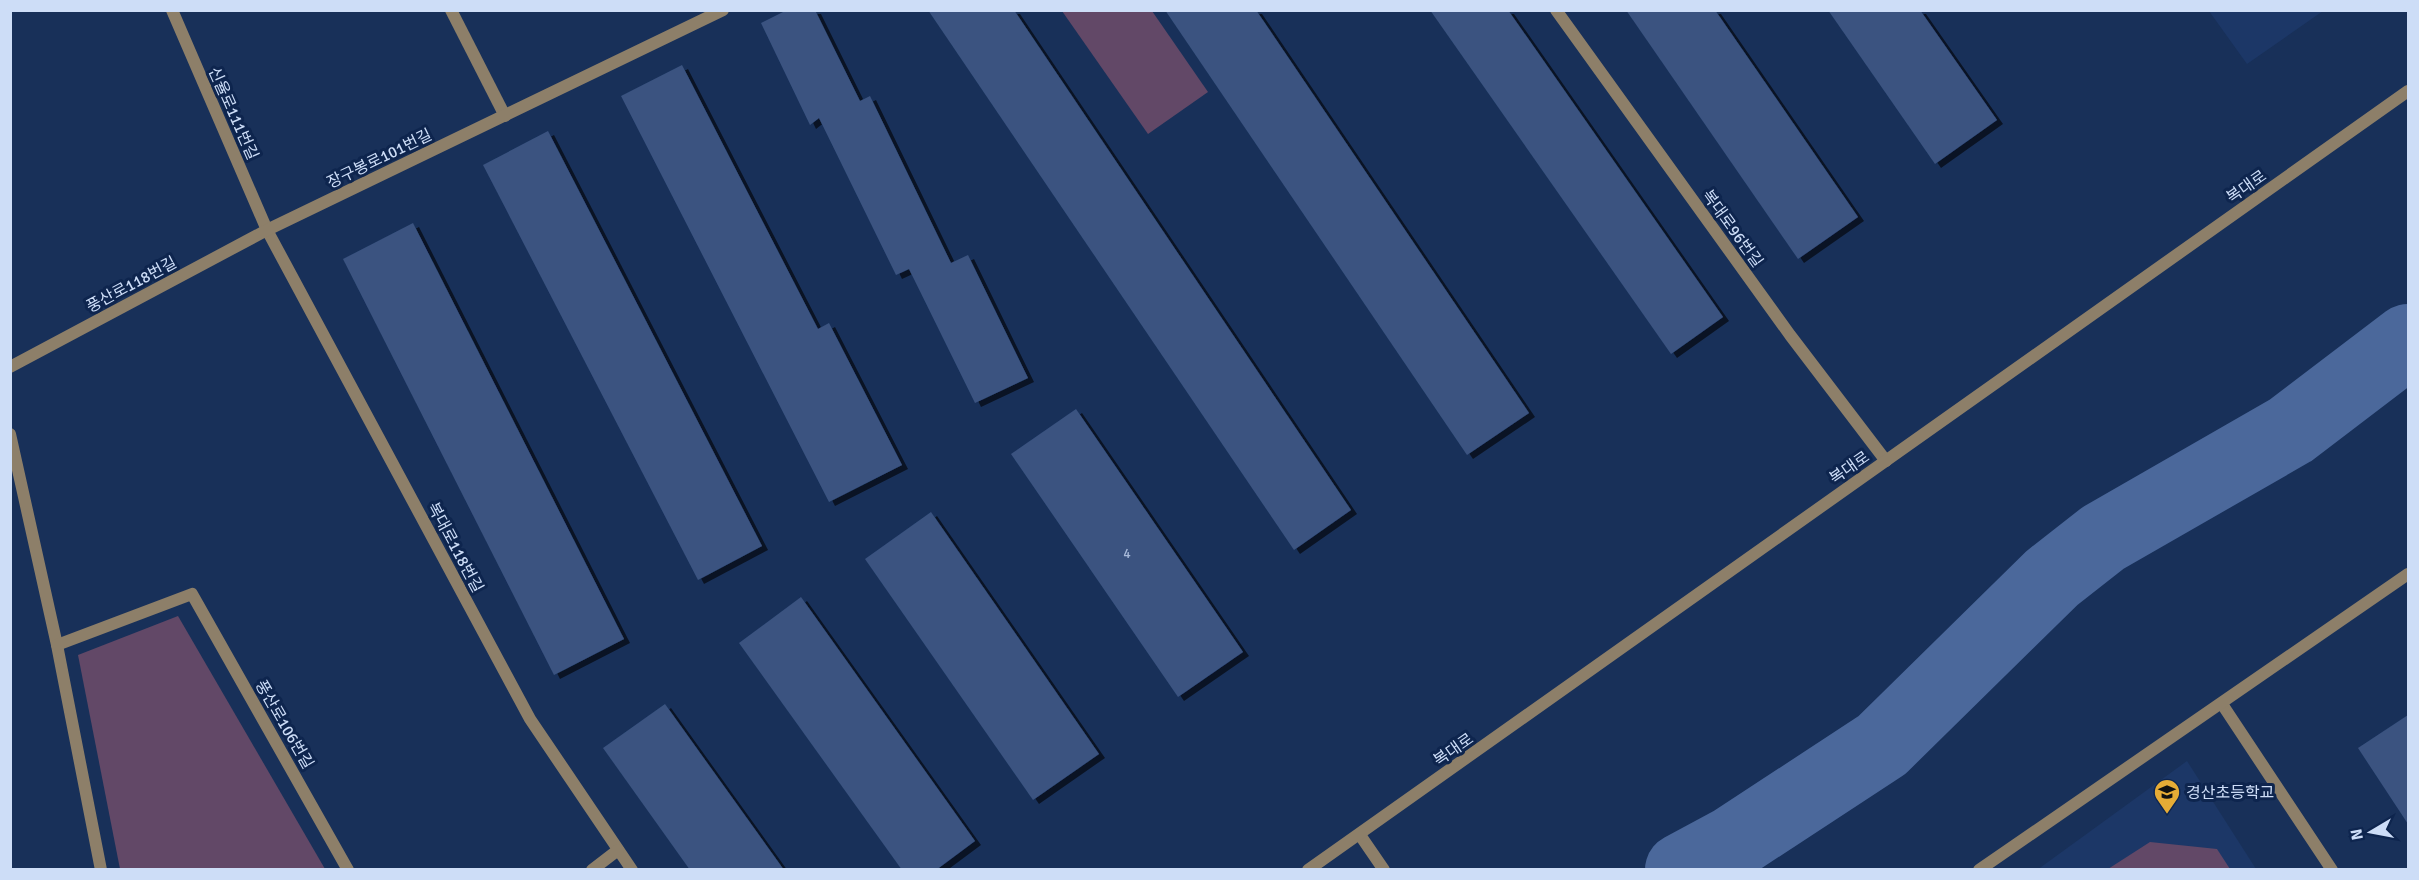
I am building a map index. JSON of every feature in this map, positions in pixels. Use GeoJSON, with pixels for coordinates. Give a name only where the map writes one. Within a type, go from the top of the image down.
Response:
{"type":"FeatureCollection","features":[{"type":"Feature","properties":{"kind":"street","name":"신율로111번길"},"geometry":{"type":"LineString","coordinates":[[172,10],[267,230]]}},
{"type":"Feature","properties":{"kind":"street"},"geometry":{"type":"LineString","coordinates":[[451,10],[505,116]]}},
{"type":"Feature","properties":{"kind":"street","name":"장구봉로101번길"},"geometry":{"type":"LineString","coordinates":[[267,230],[723,10]]}},
{"type":"Feature","properties":{"kind":"street","name":"복대로96번길"},"geometry":{"type":"LineString","coordinates":[[1556,10],[1790,335],[1886,461]]}},
{"type":"Feature","properties":{"kind":"street","name":"복대로"},"geometry":{"type":"LineString","coordinates":[[1308,870],[2409,91]]}},
{"type":"Feature","properties":{"kind":"street","name":"풍산로118번길"},"geometry":{"type":"LineString","coordinates":[[10,367],[267,230]]}},
{"type":"Feature","properties":{"kind":"street","name":"복대로118번길"},"geometry":{"type":"LineString","coordinates":[[267,230],[530,719],[632,870]]}},
{"type":"Feature","properties":{"kind":"street"},"geometry":{"type":"LineString","coordinates":[[10,434],[57,645],[101,870]]}},
{"type":"Feature","properties":{"kind":"street"},"geometry":{"type":"LineString","coordinates":[[1978,870],[2409,574]]}},
{"type":"Feature","properties":{"kind":"street","name":"풍산로106번길"},"geometry":{"type":"LineString","coordinates":[[57,645],[192,594],[348,870]]}},
{"type":"Feature","properties":{"kind":"street"},"geometry":{"type":"LineString","coordinates":[[2222,704],[2332,870]]}},
{"type":"Feature","properties":{"kind":"street"},"geometry":{"type":"LineString","coordinates":[[1359,835],[1384,870]]}},
{"type":"Feature","properties":{"kind":"street"},"geometry":{"type":"LineString","coordinates":[[592,870],[618,850]]}},
{"type":"Feature","properties":{"kind":"shaded area"},"geometry":{"type":"Polygon","coordinates":[[[1062,11],[1152,11],[1208,92],[1148,134],[1062,11]]]}},
{"type":"Feature","properties":{"kind":"shaded area"},"geometry":{"type":"Polygon","coordinates":[[[2209,11],[2323,11],[2247,64],[2209,11]]]}},
{"type":"Feature","properties":{"kind":"shaded area"},"geometry":{"type":"Polygon","coordinates":[[[178,616],[325,869],[120,869],[78,655],[178,616]]]}},
{"type":"Feature","properties":{"kind":"shaded area","name":"경산초등학교"},"geometry":{"type":"Polygon","coordinates":[[[2187,761],[2256,869],[2037,870],[2187,761]]]}},
{"type":"Feature","properties":{"kind":"shaded area"},"geometry":{"type":"Polygon","coordinates":[[[2150,842],[2217,849],[2230,869],[2108,869],[2150,842]]]}},
{"type":"Feature","properties":{"kind":"building"},"geometry":{"type":"Polygon","coordinates":[[[787,10],[815,10],[860,101],[870,96],[951,263],[968,255],[1028,378],[975,403],[909,269],[896,275],[819,118],[810,125],[761,23],[787,10]]]}},
{"type":"Feature","properties":{"kind":"building"},"geometry":{"type":"Polygon","coordinates":[[[928,10],[1014,10],[1351,510],[1294,550],[928,10]]]}},
{"type":"Feature","properties":{"kind":"building"},"geometry":{"type":"Polygon","coordinates":[[[1165,10],[1256,10],[1529,413],[1467,455],[1165,10]]]}},
{"type":"Feature","properties":{"kind":"building"},"geometry":{"type":"Polygon","coordinates":[[[1430,10],[1508,10],[1723,317],[1671,354],[1430,10]]]}},
{"type":"Feature","properties":{"kind":"building"},"geometry":{"type":"Polygon","coordinates":[[[1626,10],[1715,10],[1858,217],[1798,259],[1626,10]]]}},
{"type":"Feature","properties":{"kind":"building"},"geometry":{"type":"Polygon","coordinates":[[[1828,10],[1920,10],[1997,120],[1935,164],[1828,10]]]}},
{"type":"Feature","properties":{"kind":"building"},"geometry":{"type":"Polygon","coordinates":[[[682,65],[818,329],[829,323],[902,465],[829,502],[621,96],[682,65]]]}},
{"type":"Feature","properties":{"kind":"building"},"geometry":{"type":"Polygon","coordinates":[[[548,131],[762,546],[698,580],[483,165],[548,131]]]}},
{"type":"Feature","properties":{"kind":"building"},"geometry":{"type":"Polygon","coordinates":[[[413,223],[624,639],[554,675],[343,259],[413,223]]]}},
{"type":"Feature","properties":{"kind":"building"},"geometry":{"type":"Polygon","coordinates":[[[1076,409],[1243,652],[1178,697],[1011,454],[1076,409]]]}},
{"type":"Feature","properties":{"kind":"building"},"geometry":{"type":"Polygon","coordinates":[[[931,512],[1099,754],[1033,800],[865,559],[931,512]]]}},
{"type":"Feature","properties":{"kind":"building"},"geometry":{"type":"Polygon","coordinates":[[[801,597],[975,841],[936,870],[902,870],[739,643],[801,597]]]}},
{"type":"Feature","properties":{"kind":"building"},"geometry":{"type":"Polygon","coordinates":[[[665,704],[784,870],[690,870],[603,748],[665,704]]]}},
{"type":"Feature","properties":{"kind":"building"},"geometry":{"type":"Polygon","coordinates":[[[2408,715],[2408,824],[2358,748],[2408,715]]]}},
{"type":"Feature","properties":{"kind":"waterway"},"geometry":{"type":"LineString","coordinates":[[1682,870],[1734,842],[1882,745],[2052,578],[2103,538],[2291,430],[2408,341]]}},
{"type":"Feature","properties":{"kind":"place","name":"경산초등학교"},"geometry":{"type":"Point","coordinates":[2167,815]}}]}
